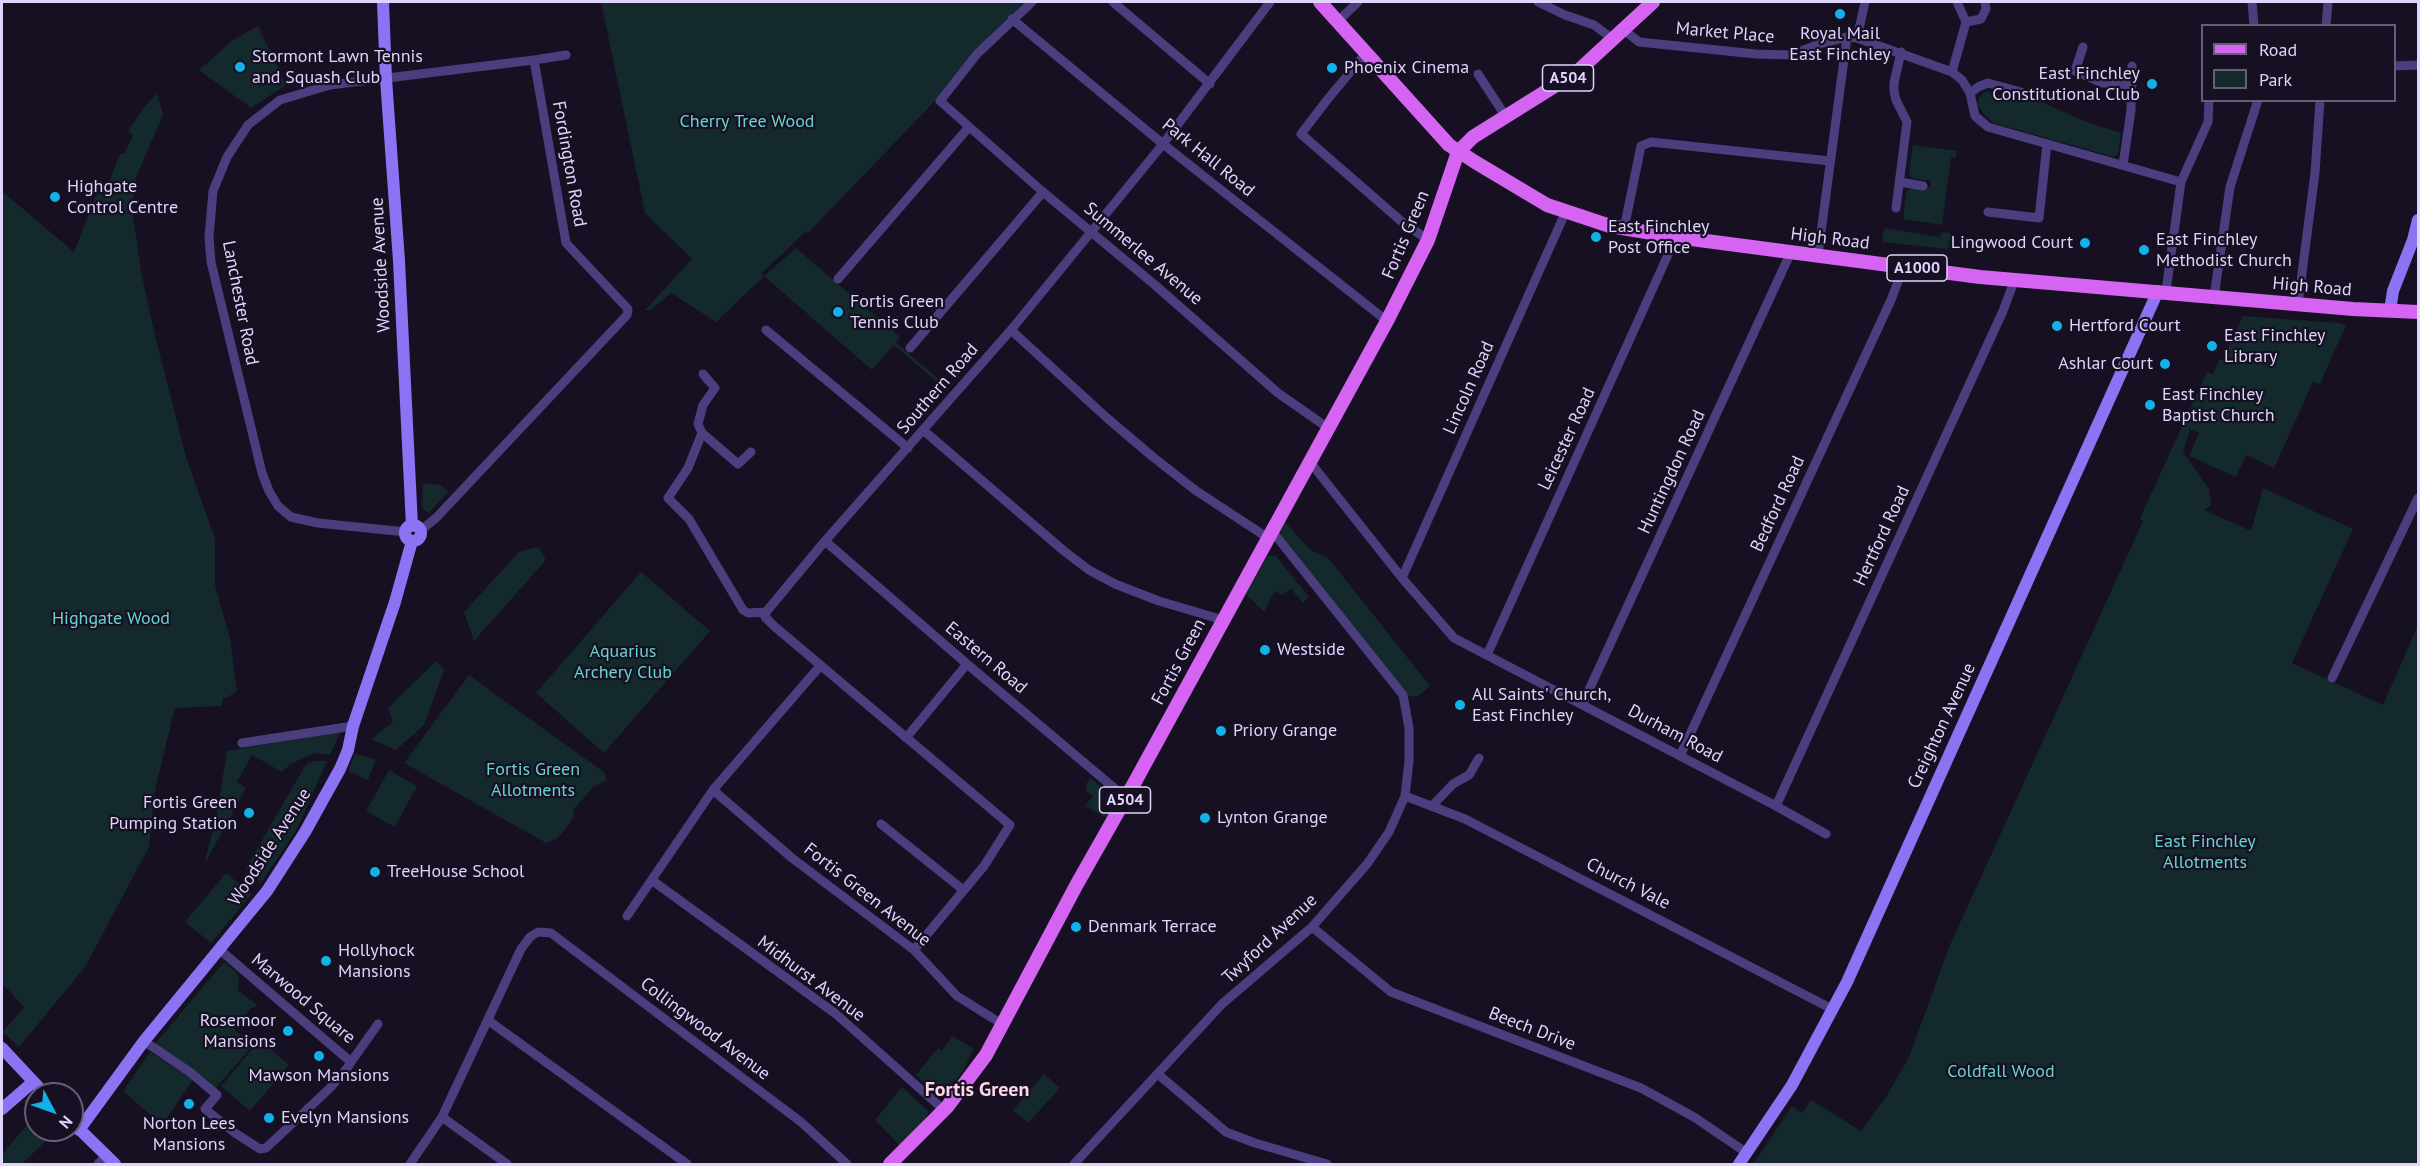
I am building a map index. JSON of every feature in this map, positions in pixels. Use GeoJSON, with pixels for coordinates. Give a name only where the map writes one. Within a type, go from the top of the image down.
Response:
{"type":"FeatureCollection","features":[{"type":"Feature","properties":{"kind":"main road","name":"High Road"},"geometry":{"type":"LineString","coordinates":[[1320,2],[1441,137],[1458,152],[1547,205],[1624,229],[2015,279],[2418,312]]}},
{"type":"Feature","properties":{"kind":"main road","name":"A504"},"geometry":{"type":"LineString","coordinates":[[1458,152],[1473,137],[1577,72],[1653,2]]}},
{"type":"Feature","properties":{"kind":"main road","name":"Fortis Green"},"geometry":{"type":"LineString","coordinates":[[890,1164],[944,1110],[977,1068],[1002,1024],[1387,321],[1428,240],[1458,152]]}},
{"type":"Feature","properties":{"kind":"street","name":"Woodside Avenue"},"geometry":{"type":"LineString","coordinates":[[84,1116],[267,891],[305,832],[343,762],[395,602],[412,532],[399,261],[383,2]]}},
{"type":"Feature","properties":{"kind":"street"},"geometry":{"type":"LineString","coordinates":[[1012,20],[1032,2]]}},
{"type":"Feature","properties":{"kind":"street"},"geometry":{"type":"LineString","coordinates":[[1113,2],[1210,84]]}},
{"type":"Feature","properties":{"kind":"street","name":"Southern Road"},"geometry":{"type":"LineString","coordinates":[[765,612],[1011,330],[1163,144],[1270,2]]}},
{"type":"Feature","properties":{"kind":"street"},"geometry":{"type":"LineString","coordinates":[[1338,21],[1358,2]]}},
{"type":"Feature","properties":{"kind":"street"},"geometry":{"type":"LineString","coordinates":[[1818,255],[1830,162],[1852,37],[1865,2]]}},
{"type":"Feature","properties":{"kind":"street"},"geometry":{"type":"LineString","coordinates":[[1952,72],[1966,22],[1957,2]]}},
{"type":"Feature","properties":{"kind":"street"},"geometry":{"type":"LineString","coordinates":[[1966,22],[1981,19],[1986,9],[1985,2]]}},
{"type":"Feature","properties":{"kind":"street"},"geometry":{"type":"LineString","coordinates":[[2252,2],[2254,24]]}},
{"type":"Feature","properties":{"kind":"street"},"geometry":{"type":"LineString","coordinates":[[2326,24],[2328,2]]}},
{"type":"Feature","properties":{"kind":"street","name":"Market Place"},"geometry":{"type":"LineString","coordinates":[[1545,3],[1639,42],[1756,54],[1791,55],[1822,43],[1852,37]]}},
{"type":"Feature","properties":{"kind":"street","name":"Summerlee Avenue"},"geometry":{"type":"LineString","coordinates":[[1012,20],[978,54],[940,101],[1284,398],[1328,428]]}},
{"type":"Feature","properties":{"kind":"street","name":"Park Hall Road"},"geometry":{"type":"LineString","coordinates":[[1012,20],[1163,144],[1387,321]]}},
{"type":"Feature","properties":{"kind":"street"},"geometry":{"type":"LineString","coordinates":[[1852,37],[1901,52],[1952,72],[1962,80],[1970,93],[1975,116],[1988,127],[2181,182]]}},
{"type":"Feature","properties":{"kind":"street"},"geometry":{"type":"LineString","coordinates":[[2083,47],[2075,71],[2103,84],[2132,85]]}},
{"type":"Feature","properties":{"kind":"street"},"geometry":{"type":"LineString","coordinates":[[1896,208],[1907,122],[1896,100],[1894,83],[1901,52]]}},
{"type":"Feature","properties":{"kind":"street"},"geometry":{"type":"LineString","coordinates":[[1366,53],[1326,99],[1301,134],[1401,221],[1428,240]]}},
{"type":"Feature","properties":{"kind":"street"},"geometry":{"type":"LineString","coordinates":[[386,79],[566,56]]}},
{"type":"Feature","properties":{"kind":"street","name":"Fordington Road"},"geometry":{"type":"LineString","coordinates":[[412,532],[436,518],[627,315],[628,309],[566,243],[534,60]]}},
{"type":"Feature","properties":{"kind":"street"},"geometry":{"type":"LineString","coordinates":[[2396,66],[2418,65]]}},
{"type":"Feature","properties":{"kind":"street"},"geometry":{"type":"LineString","coordinates":[[2123,165],[2128,138],[2132,66]]}},
{"type":"Feature","properties":{"kind":"street"},"geometry":{"type":"LineString","coordinates":[[1478,74],[1506,117]]}},
{"type":"Feature","properties":{"kind":"street","name":"Lanchester Road"},"geometry":{"type":"LineString","coordinates":[[386,79],[330,85],[280,100],[248,125],[227,157],[213,191],[209,237],[213,273],[262,473],[278,506],[291,517],[318,524],[412,532]]}},
{"type":"Feature","properties":{"kind":"street"},"geometry":{"type":"LineString","coordinates":[[1970,93],[1988,83],[2021,92]]}},
{"type":"Feature","properties":{"kind":"street"},"geometry":{"type":"LineString","coordinates":[[2162,291],[2181,182],[2208,122],[2209,102]]}},
{"type":"Feature","properties":{"kind":"street"},"geometry":{"type":"LineString","coordinates":[[2214,297],[2230,187],[2257,102]]}},
{"type":"Feature","properties":{"kind":"street"},"geometry":{"type":"LineString","coordinates":[[2298,303],[2315,173],[2320,102]]}},
{"type":"Feature","properties":{"kind":"street"},"geometry":{"type":"LineString","coordinates":[[838,279],[969,127]]}},
{"type":"Feature","properties":{"kind":"street"},"geometry":{"type":"LineString","coordinates":[[1624,229],[1641,146],[1652,142],[1830,162]]}},
{"type":"Feature","properties":{"kind":"street"},"geometry":{"type":"LineString","coordinates":[[1988,212],[2039,218],[2047,144]]}},
{"type":"Feature","properties":{"kind":"street"},"geometry":{"type":"LineString","coordinates":[[1900,182],[1923,186]]}},
{"type":"Feature","properties":{"kind":"street"},"geometry":{"type":"LineString","coordinates":[[910,348],[1043,192]]}},
{"type":"Feature","properties":{"kind":"street","name":"Lincoln Road"},"geometry":{"type":"LineString","coordinates":[[1402,578],[1566,211]]}},
{"type":"Feature","properties":{"kind":"street"},"geometry":{"type":"LineString","coordinates":[[2390,311],[2393,291],[2413,240],[2418,220]]}},
{"type":"Feature","properties":{"kind":"street","name":"Leicester Road"},"geometry":{"type":"LineString","coordinates":[[1487,654],[1676,237]]}},
{"type":"Feature","properties":{"kind":"street","name":"Huntingdon Road"},"geometry":{"type":"LineString","coordinates":[[1582,705],[1791,252]]}},
{"type":"Feature","properties":{"kind":"street","name":"Bedford Road"},"geometry":{"type":"LineString","coordinates":[[1680,756],[1887,309],[1904,266]]}},
{"type":"Feature","properties":{"kind":"street","name":"Hertford Road"},"geometry":{"type":"LineString","coordinates":[[1776,806],[1998,321],[2015,279]]}},
{"type":"Feature","properties":{"kind":"street","name":"Creighton Avenue"},"geometry":{"type":"LineString","coordinates":[[1739,1164],[1792,1085],[1832,1009],[2162,291]]}},
{"type":"Feature","properties":{"kind":"street"},"geometry":{"type":"LineString","coordinates":[[766,330],[908,448]]}},
{"type":"Feature","properties":{"kind":"street","name":"Twyford Avenue"},"geometry":{"type":"LineString","coordinates":[[1011,330],[1145,450],[1195,490],[1270,534],[1403,695],[1409,728],[1409,761],[1405,796],[1389,832],[1367,864],[1312,927],[1222,1004],[1159,1075],[1074,1164]]}},
{"type":"Feature","properties":{"kind":"street"},"geometry":{"type":"LineString","coordinates":[[703,374],[715,388],[703,405],[698,424],[702,433],[738,464],[751,452]]}},
{"type":"Feature","properties":{"kind":"street"},"geometry":{"type":"LineString","coordinates":[[923,430],[1064,552],[1089,570],[1115,584],[1159,601],[1223,620]]}},
{"type":"Feature","properties":{"kind":"street"},"geometry":{"type":"LineString","coordinates":[[702,433],[688,468],[668,498],[688,519],[743,610],[748,613],[765,612],[768,621],[1010,825],[984,866],[962,889],[914,950]]}},
{"type":"Feature","properties":{"kind":"street","name":"Durham Road"},"geometry":{"type":"LineString","coordinates":[[1310,462],[1402,578],[1454,638],[1826,834]]}},
{"type":"Feature","properties":{"kind":"street"},"geometry":{"type":"LineString","coordinates":[[2332,678],[2418,498]]}},
{"type":"Feature","properties":{"kind":"street","name":"Eastern Road"},"geometry":{"type":"LineString","coordinates":[[825,541],[1126,798]]}},
{"type":"Feature","properties":{"kind":"street"},"geometry":{"type":"LineString","coordinates":[[906,738],[967,664]]}},
{"type":"Feature","properties":{"kind":"street"},"geometry":{"type":"LineString","coordinates":[[627,916],[713,790],[820,666]]}},
{"type":"Feature","properties":{"kind":"street"},"geometry":{"type":"LineString","coordinates":[[242,743],[353,726]]}},
{"type":"Feature","properties":{"kind":"street"},"geometry":{"type":"LineString","coordinates":[[1432,806],[1453,784],[1469,775],[1479,758]]}},
{"type":"Feature","properties":{"kind":"street","name":"Fortis Green Avenue"},"geometry":{"type":"LineString","coordinates":[[713,790],[792,858],[914,950],[957,996],[1002,1024]]}},
{"type":"Feature","properties":{"kind":"street","name":"Church Vale"},"geometry":{"type":"LineString","coordinates":[[1405,796],[1465,819],[1832,1009]]}},
{"type":"Feature","properties":{"kind":"street"},"geometry":{"type":"LineString","coordinates":[[881,824],[962,889]]}},
{"type":"Feature","properties":{"kind":"street","name":"Midhurst Avenue"},"geometry":{"type":"LineString","coordinates":[[653,880],[836,1014],[944,1110]]}},
{"type":"Feature","properties":{"kind":"street","name":"Beech Drive"},"geometry":{"type":"LineString","coordinates":[[1312,927],[1391,992],[1641,1088],[1694,1117],[1747,1153]]}},
{"type":"Feature","properties":{"kind":"street","name":"Collingwood Avenue"},"geometry":{"type":"LineString","coordinates":[[489,1021],[521,949],[530,937],[538,932],[551,933],[801,1122],[847,1164]]}},
{"type":"Feature","properties":{"kind":"street","name":"Marwood Square"},"geometry":{"type":"LineString","coordinates":[[144,1041],[191,1073],[218,1095],[205,1109],[260,1149],[266,1148],[330,1088],[351,1062],[220,950]]}},
{"type":"Feature","properties":{"kind":"street"},"geometry":{"type":"LineString","coordinates":[[410,1164],[442,1117],[489,1021],[687,1164]]}},
{"type":"Feature","properties":{"kind":"street"},"geometry":{"type":"LineString","coordinates":[[351,1062],[378,1024]]}},
{"type":"Feature","properties":{"kind":"street"},"geometry":{"type":"LineString","coordinates":[[2,1048],[33,1082]]}},
{"type":"Feature","properties":{"kind":"street"},"geometry":{"type":"LineString","coordinates":[[1159,1075],[1226,1132],[1327,1164]]}},
{"type":"Feature","properties":{"kind":"street"},"geometry":{"type":"LineString","coordinates":[[2,1108],[24,1090]]}},
{"type":"Feature","properties":{"kind":"street"},"geometry":{"type":"LineString","coordinates":[[442,1117],[507,1164]]}},
{"type":"Feature","properties":{"kind":"street"},"geometry":{"type":"LineString","coordinates":[[84,1136],[106,1162]]}},
{"type":"Feature","properties":{"kind":"green space","name":"Cherry Tree Wood"},"geometry":{"type":"Polygon","coordinates":[[[601,2],[1025,2],[974,51],[932,104],[808,233],[806,231],[761,274],[764,276],[716,322],[671,293],[651,310],[645,310],[692,259],[645,213],[601,2]]]}},
{"type":"Feature","properties":{"kind":"green space","name":"Stormont Lawn Tennis and Squash Club"},"geometry":{"type":"Polygon","coordinates":[[[258,26],[286,85],[251,108],[199,70],[233,40],[258,26]]]}},
{"type":"Feature","properties":{"kind":"green space"},"geometry":{"type":"Polygon","coordinates":[[[1986,91],[2012,99],[2026,95],[2084,121],[2121,133],[2118,154],[2114,157],[1994,123],[1978,105],[1979,97],[1986,91]]]}},
{"type":"Feature","properties":{"kind":"green space","name":"Highgate Wood"},"geometry":{"type":"Polygon","coordinates":[[[157,93],[163,115],[136,177],[132,209],[141,272],[155,335],[186,457],[215,539],[215,585],[230,638],[237,691],[223,698],[222,706],[175,708],[155,789],[149,847],[85,967],[19,1047],[3,1032],[24,1007],[2,983],[2,191],[74,252],[98,190],[107,187],[120,154],[124,154],[133,135],[128,131],[157,93]]]}},
{"type":"Feature","properties":{"kind":"green space"},"geometry":{"type":"Polygon","coordinates":[[[1913,145],[1957,151],[1956,157],[1951,158],[1942,225],[1903,219],[1906,192],[1912,187],[1931,187],[1931,181],[1912,178],[1909,173],[1913,145]]]}},
{"type":"Feature","properties":{"kind":"green space"},"geometry":{"type":"Polygon","coordinates":[[[1884,228],[1940,237],[1941,232],[1951,233],[1948,249],[1882,242],[1884,228]]]}},
{"type":"Feature","properties":{"kind":"green space","name":"Fortis Green Tennis Club"},"geometry":{"type":"Polygon","coordinates":[[[796,248],[900,337],[896,343],[949,388],[948,391],[894,345],[872,370],[764,276],[796,248]]]}},
{"type":"Feature","properties":{"kind":"green space","name":"East Finchley Allotments"},"geometry":{"type":"Polygon","coordinates":[[[2243,316],[2346,325],[2320,384],[2313,382],[2274,468],[2246,455],[2236,477],[2189,456],[2199,433],[2190,429],[2183,452],[2209,489],[2211,505],[2204,510],[2251,531],[2263,488],[2353,529],[2292,663],[2383,705],[2418,625],[2418,1164],[1753,1164],[1792,1106],[1802,1113],[1811,1100],[1861,1131],[1886,1097],[1909,1057],[1950,945],[2143,521],[2140,519],[2146,505],[2207,372],[2213,374],[2219,360],[2223,359],[2243,316]]]}},
{"type":"Feature","properties":{"kind":"green space"},"geometry":{"type":"Polygon","coordinates":[[[423,483],[440,485],[449,491],[429,513],[422,508],[423,483]]]}},
{"type":"Feature","properties":{"kind":"green space"},"geometry":{"type":"Polygon","coordinates":[[[1280,516],[1309,549],[1329,559],[1430,686],[1417,697],[1403,695],[1272,531],[1280,516]]]}},
{"type":"Feature","properties":{"kind":"green space"},"geometry":{"type":"Polygon","coordinates":[[[538,547],[546,560],[474,641],[464,612],[519,552],[538,547]]]}},
{"type":"Feature","properties":{"kind":"green space"},"geometry":{"type":"Polygon","coordinates":[[[1267,556],[1276,556],[1309,597],[1303,603],[1291,589],[1282,595],[1275,591],[1264,612],[1246,594],[1267,556]]]}},
{"type":"Feature","properties":{"kind":"green space","name":"Aquarius Archery Club"},"geometry":{"type":"Polygon","coordinates":[[[641,572],[710,631],[604,753],[536,693],[641,572]]]}},
{"type":"Feature","properties":{"kind":"green space"},"geometry":{"type":"Polygon","coordinates":[[[436,661],[444,670],[424,725],[396,750],[371,739],[393,722],[388,708],[436,661]]]}},
{"type":"Feature","properties":{"kind":"green space","name":"Fortis Green Allotments"},"geometry":{"type":"Polygon","coordinates":[[[469,675],[605,773],[606,781],[594,786],[573,810],[574,816],[557,839],[546,843],[404,763],[469,675]]]}},
{"type":"Feature","properties":{"kind":"green space"},"geometry":{"type":"Polygon","coordinates":[[[340,733],[330,755],[316,753],[290,764],[282,772],[252,755],[237,782],[246,788],[204,865],[216,818],[227,751],[340,733]]]}},
{"type":"Feature","properties":{"kind":"green space"},"geometry":{"type":"Polygon","coordinates":[[[355,754],[376,759],[368,780],[348,771],[355,754]]]}},
{"type":"Feature","properties":{"kind":"green space"},"geometry":{"type":"Polygon","coordinates":[[[327,761],[297,829],[261,883],[246,868],[306,764],[327,761]]]}},
{"type":"Feature","properties":{"kind":"green space"},"geometry":{"type":"Polygon","coordinates":[[[389,770],[417,786],[395,827],[366,811],[389,770]]]}},
{"type":"Feature","properties":{"kind":"green space"},"geometry":{"type":"Polygon","coordinates":[[[1091,778],[1117,801],[1107,818],[1085,806],[1093,796],[1086,791],[1086,784],[1091,778]]]}},
{"type":"Feature","properties":{"kind":"green space"},"geometry":{"type":"Polygon","coordinates":[[[226,873],[252,894],[211,943],[185,922],[226,873]]]}},
{"type":"Feature","properties":{"kind":"green space"},"geometry":{"type":"Polygon","coordinates":[[[224,962],[237,973],[238,990],[258,1006],[251,1008],[233,1029],[253,1045],[215,1089],[154,1045],[224,962]]]}},
{"type":"Feature","properties":{"kind":"green space"},"geometry":{"type":"Polygon","coordinates":[[[952,1036],[974,1049],[963,1071],[941,1097],[916,1075],[938,1048],[942,1051],[952,1036]]]}},
{"type":"Feature","properties":{"kind":"green space"},"geometry":{"type":"Polygon","coordinates":[[[260,1040],[289,1065],[250,1111],[221,1086],[260,1040]]]}},
{"type":"Feature","properties":{"kind":"green space"},"geometry":{"type":"Polygon","coordinates":[[[150,1052],[193,1080],[162,1125],[123,1091],[150,1052]]]}},
{"type":"Feature","properties":{"kind":"green space"},"geometry":{"type":"Polygon","coordinates":[[[1044,1074],[1060,1088],[1028,1123],[1013,1110],[1044,1074]]]}},
{"type":"Feature","properties":{"kind":"green space"},"geometry":{"type":"Polygon","coordinates":[[[902,1087],[929,1112],[904,1150],[875,1120],[902,1087]]]}},
{"type":"Feature","properties":{"kind":"green space"},"geometry":{"type":"Polygon","coordinates":[[[24,1129],[24,1142],[45,1142],[22,1164],[2,1164],[2,1154],[24,1129]]]}},
{"type":"Feature","properties":{"kind":"place","name":"Royal Mail East Finchley"},"geometry":{"type":"Point","coordinates":[1840,14]}},
{"type":"Feature","properties":{"kind":"place","name":"Stormont Lawn Tennis and Squash Club"},"geometry":{"type":"Point","coordinates":[240,67]}},
{"type":"Feature","properties":{"kind":"place","name":"Phoenix Cinema"},"geometry":{"type":"Point","coordinates":[1332,68]}},
{"type":"Feature","properties":{"kind":"place","name":"East Finchley Constitutional Club"},"geometry":{"type":"Point","coordinates":[2152,84]}},
{"type":"Feature","properties":{"kind":"place","name":"Highgate Control Centre"},"geometry":{"type":"Point","coordinates":[55,197]}},
{"type":"Feature","properties":{"kind":"place","name":"East Finchley Post Office"},"geometry":{"type":"Point","coordinates":[1596,237]}},
{"type":"Feature","properties":{"kind":"place","name":"Lingwood Court"},"geometry":{"type":"Point","coordinates":[2085,243]}},
{"type":"Feature","properties":{"kind":"place","name":"East Finchley Methodist Church"},"geometry":{"type":"Point","coordinates":[2144,250]}},
{"type":"Feature","properties":{"kind":"place","name":"Fortis Green Tennis Club"},"geometry":{"type":"Point","coordinates":[838,312]}},
{"type":"Feature","properties":{"kind":"place","name":"Hertford Court"},"geometry":{"type":"Point","coordinates":[2057,326]}},
{"type":"Feature","properties":{"kind":"place","name":"East Finchley Library"},"geometry":{"type":"Point","coordinates":[2212,346]}},
{"type":"Feature","properties":{"kind":"place","name":"Ashlar Court"},"geometry":{"type":"Point","coordinates":[2165,364]}},
{"type":"Feature","properties":{"kind":"place","name":"East Finchley Baptist Church"},"geometry":{"type":"Point","coordinates":[2150,405]}},
{"type":"Feature","properties":{"kind":"place","name":"Westside"},"geometry":{"type":"Point","coordinates":[1265,650]}},
{"type":"Feature","properties":{"kind":"place","name":"All Saints' Church, East Finchley"},"geometry":{"type":"Point","coordinates":[1460,705]}},
{"type":"Feature","properties":{"kind":"place","name":"Priory Grange"},"geometry":{"type":"Point","coordinates":[1221,731]}},
{"type":"Feature","properties":{"kind":"place","name":"Fortis Green Pumping Station"},"geometry":{"type":"Point","coordinates":[249,813]}},
{"type":"Feature","properties":{"kind":"place","name":"Lynton Grange"},"geometry":{"type":"Point","coordinates":[1205,818]}},
{"type":"Feature","properties":{"kind":"place","name":"TreeHouse School"},"geometry":{"type":"Point","coordinates":[375,872]}},
{"type":"Feature","properties":{"kind":"place","name":"Denmark Terrace"},"geometry":{"type":"Point","coordinates":[1076,927]}},
{"type":"Feature","properties":{"kind":"place","name":"Hollyhock Mansions"},"geometry":{"type":"Point","coordinates":[326,961]}},
{"type":"Feature","properties":{"kind":"place","name":"Rosemoor Mansions"},"geometry":{"type":"Point","coordinates":[288,1031]}},
{"type":"Feature","properties":{"kind":"place","name":"Mawson Mansions"},"geometry":{"type":"Point","coordinates":[319,1056]}},
{"type":"Feature","properties":{"kind":"place","name":"Norton Lees Mansions"},"geometry":{"type":"Point","coordinates":[189,1104]}},
{"type":"Feature","properties":{"kind":"place","name":"Evelyn Mansions"},"geometry":{"type":"Point","coordinates":[269,1118]}},
{"type":"Feature","properties":{"kind":"district","name":"Fortis Green"},"geometry":{"type":"Point","coordinates":[977,1090]}},
{"type":"Feature","properties":{"kind":"park label","name":"Coldfall Wood"},"geometry":{"type":"Point","coordinates":[2001,1072]}}]}
